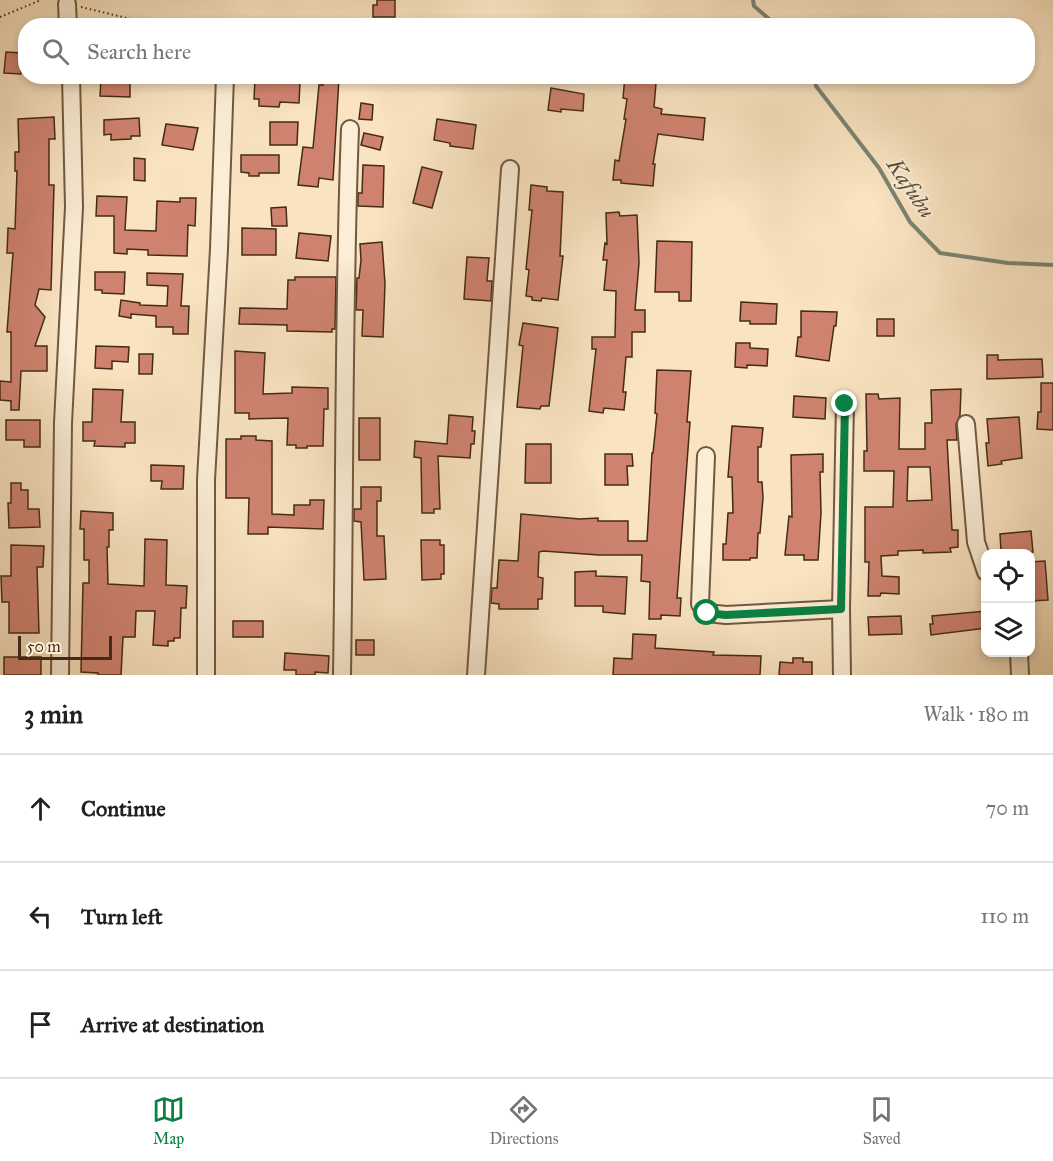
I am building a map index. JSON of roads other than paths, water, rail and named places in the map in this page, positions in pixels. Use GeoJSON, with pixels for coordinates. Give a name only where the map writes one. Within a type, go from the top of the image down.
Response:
{"type":"FeatureCollection","features":[{"type":"Feature","properties":{"kind":"street"},"geometry":{"type":"LineString","coordinates":[[67,4],[68,18]]}},
{"type":"Feature","properties":{"kind":"street"},"geometry":{"type":"LineString","coordinates":[[60,675],[63,423],[74,207],[71,84]]}},
{"type":"Feature","properties":{"kind":"street"},"geometry":{"type":"LineString","coordinates":[[206,675],[206,480],[219,249],[225,84]]}},
{"type":"Feature","properties":{"kind":"street"},"geometry":{"type":"LineString","coordinates":[[342,675],[346,279],[350,129]]}},
{"type":"Feature","properties":{"kind":"street"},"geometry":{"type":"LineString","coordinates":[[476,675],[510,169]]}},
{"type":"Feature","properties":{"kind":"street"},"geometry":{"type":"LineString","coordinates":[[842,675],[845,404]]}},
{"type":"Feature","properties":{"kind":"street"},"geometry":{"type":"LineString","coordinates":[[966,424],[976,542],[981,557]]}},
{"type":"Feature","properties":{"kind":"street"},"geometry":{"type":"LineString","coordinates":[[706,456],[700,604],[707,613],[726,615],[841,609]]}},
{"type":"Feature","properties":{"kind":"street"},"geometry":{"type":"LineString","coordinates":[[1019,657],[1020,675]]}},
{"type":"Feature","properties":{"kind":"waterway","name":"Kafubu"},"geometry":{"type":"LineString","coordinates":[[753,0],[754,6],[768,18]]}},
{"type":"Feature","properties":{"kind":"waterway","name":"Kafubu"},"geometry":{"type":"LineString","coordinates":[[816,84],[879,168],[910,222],[940,253],[1008,263],[1053,265]]}}]}
